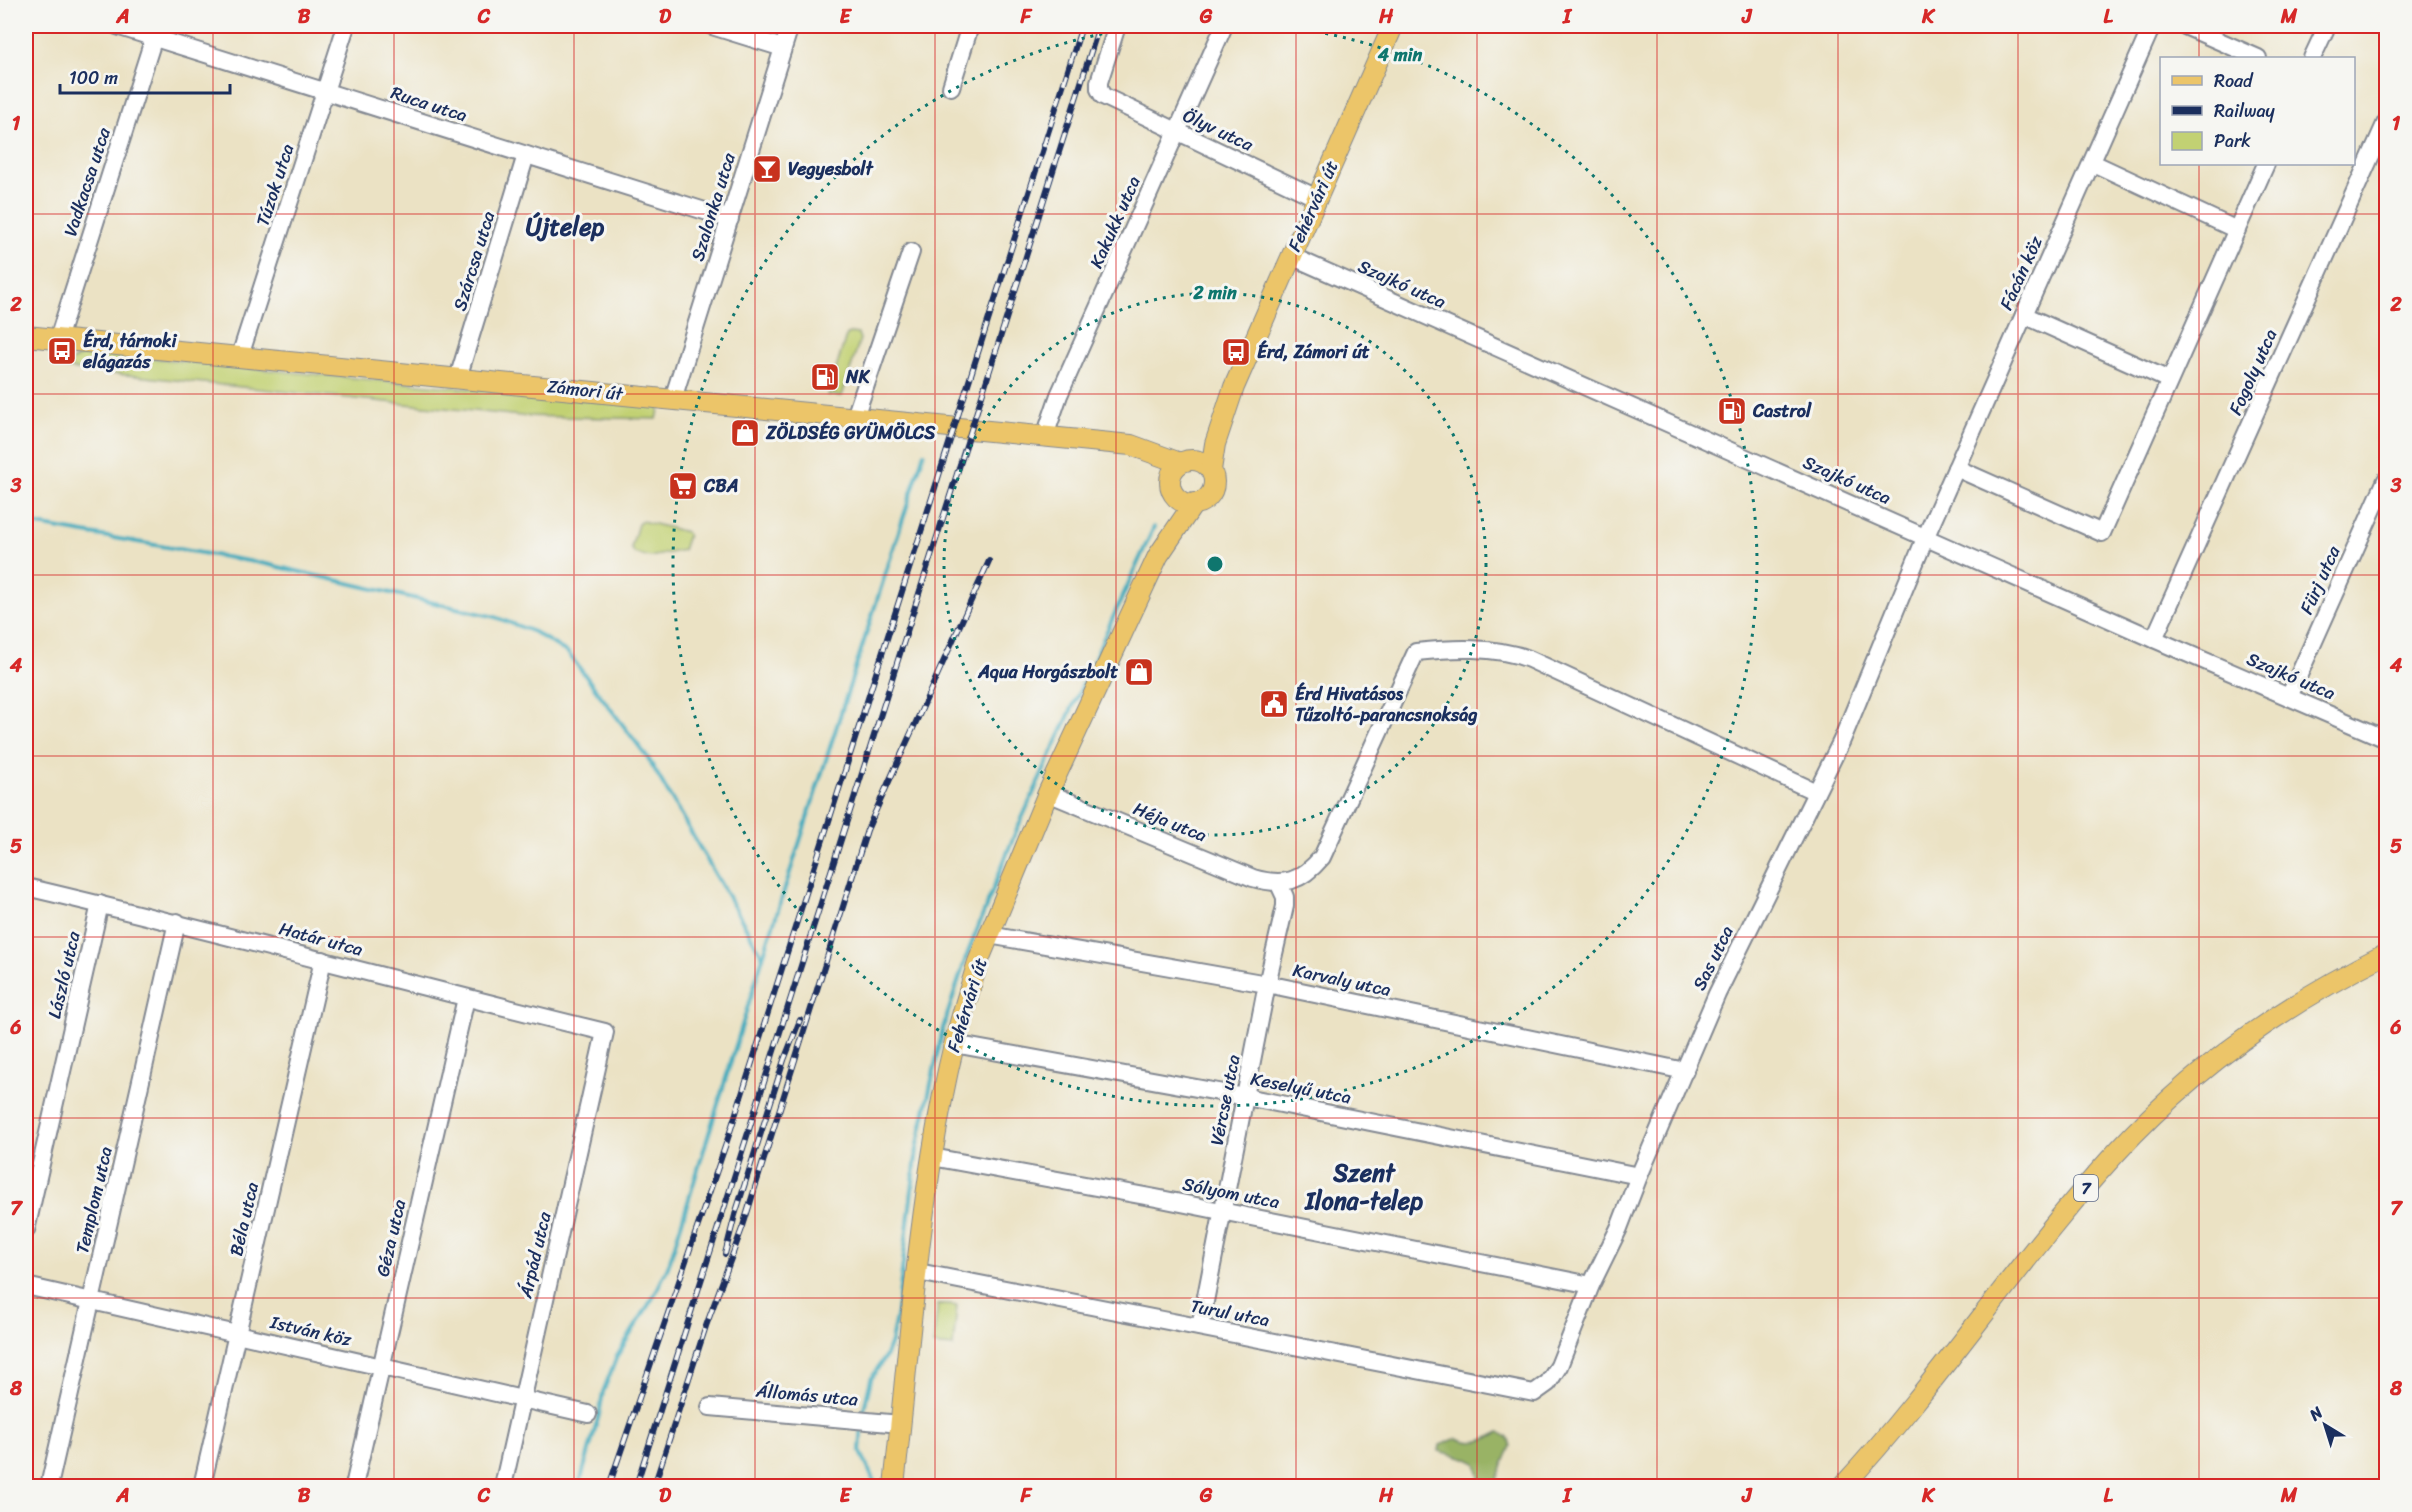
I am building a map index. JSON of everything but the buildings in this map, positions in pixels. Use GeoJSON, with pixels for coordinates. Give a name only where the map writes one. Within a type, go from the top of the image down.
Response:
{"type":"FeatureCollection","features":[{"type":"Feature","properties":{"kind":"main road","name":"Fehérvári út"},"geometry":{"type":"LineString","coordinates":[[1211,470],[1215,444],[1234,387],[1393,26]]}},
{"type":"Feature","properties":{"kind":"main road","name":"Zámori út"},"geometry":{"type":"LineString","coordinates":[[26,336],[1131,445],[1186,461]]}},
{"type":"Feature","properties":{"kind":"main road","name":"Zámori út"},"geometry":{"type":"LineString","coordinates":[[26,342],[58,339]]}},
{"type":"Feature","properties":{"kind":"main road","name":"Fehérvári út"},"geometry":{"type":"LineString","coordinates":[[1186,461],[1204,442],[1234,387]]}},
{"type":"Feature","properties":{"kind":"main road","name":"Zámori út"},"geometry":{"type":"LineString","coordinates":[[1113,444],[1154,467],[1172,488]]}},
{"type":"Feature","properties":{"kind":"main road"},"geometry":{"type":"LineString","coordinates":[[1186,461],[1203,462],[1211,470],[1214,484],[1212,491],[1201,502],[1194,504],[1183,502],[1172,488],[1172,471],[1186,461]]}},
{"type":"Feature","properties":{"kind":"main road","name":"Fehérvári út"},"geometry":{"type":"LineString","coordinates":[[1158,556],[1172,488]]}},
{"type":"Feature","properties":{"kind":"main road","name":"Fehérvári út"},"geometry":{"type":"LineString","coordinates":[[894,1486],[932,1157],[954,1044],[978,962],[1048,793],[1158,556],[1194,504]]}},
{"type":"Feature","properties":{"kind":"main road","name":"7"},"geometry":{"type":"LineString","coordinates":[[1844,1486],[1990,1308],[2049,1232],[2114,1155],[2160,1108],[2245,1036],[2300,1001],[2386,954]]}},
{"type":"Feature","properties":{"kind":"street","name":"Ruca utca"},"geometry":{"type":"LineString","coordinates":[[117,26],[730,219]]}},
{"type":"Feature","properties":{"kind":"street","name":"Túzok utca"},"geometry":{"type":"LineString","coordinates":[[240,356],[346,26]]}},
{"type":"Feature","properties":{"kind":"street"},"geometry":{"type":"LineString","coordinates":[[712,26],[783,48]]}},
{"type":"Feature","properties":{"kind":"street","name":"Szalonka utca"},"geometry":{"type":"LineString","coordinates":[[673,399],[790,26]]}},
{"type":"Feature","properties":{"kind":"street"},"geometry":{"type":"LineString","coordinates":[[951,87],[970,26]]}},
{"type":"Feature","properties":{"kind":"street","name":"Ölyv utca"},"geometry":{"type":"LineString","coordinates":[[1117,26],[1099,82],[1099,89],[1103,96],[1317,198]]}},
{"type":"Feature","properties":{"kind":"street","name":"Kakukk utca"},"geometry":{"type":"LineString","coordinates":[[1045,436],[1059,394],[1224,26]]}},
{"type":"Feature","properties":{"kind":"street","name":"Fácán köz"},"geometry":{"type":"LineString","coordinates":[[1926,536],[2152,26]]}},
{"type":"Feature","properties":{"kind":"street"},"geometry":{"type":"LineString","coordinates":[[2185,26],[2256,57]]}},
{"type":"Feature","properties":{"kind":"street"},"geometry":{"type":"LineString","coordinates":[[2312,57],[2327,26]]}},
{"type":"Feature","properties":{"kind":"street","name":"Vadkacsa utca"},"geometry":{"type":"LineString","coordinates":[[58,339],[154,37]]}},
{"type":"Feature","properties":{"kind":"street","name":"Fogoly utca"},"geometry":{"type":"LineString","coordinates":[[2154,639],[2386,122]]}},
{"type":"Feature","properties":{"kind":"street","name":"Szárcsa utca"},"geometry":{"type":"LineString","coordinates":[[458,378],[526,155]]}},
{"type":"Feature","properties":{"kind":"street"},"geometry":{"type":"LineString","coordinates":[[2093,163],[2237,230]]}},
{"type":"Feature","properties":{"kind":"street"},"geometry":{"type":"LineString","coordinates":[[1956,468],[2102,533],[2266,165]]}},
{"type":"Feature","properties":{"kind":"street"},"geometry":{"type":"LineString","coordinates":[[855,417],[911,252]]}},
{"type":"Feature","properties":{"kind":"street","name":"Szajkó utca"},"geometry":{"type":"LineString","coordinates":[[1291,256],[2154,639],[2386,739]]}},
{"type":"Feature","properties":{"kind":"street"},"geometry":{"type":"LineString","coordinates":[[2024,315],[2169,380]]}},
{"type":"Feature","properties":{"kind":"street","name":"Fürj utca"},"geometry":{"type":"LineString","coordinates":[[2289,697],[2386,480]]}},
{"type":"Feature","properties":{"kind":"street","name":"Sas utca"},"geometry":{"type":"LineString","coordinates":[[1534,1393],[1548,1383],[1559,1366],[1591,1286],[1619,1228],[1717,994],[1842,740],[1926,536]]}},
{"type":"Feature","properties":{"kind":"street"},"geometry":{"type":"LineString","coordinates":[[1278,882],[1292,881],[1304,876],[1322,858],[1416,652],[1480,649],[1521,656],[1816,792]]}},
{"type":"Feature","properties":{"kind":"street","name":"Héja utca"},"geometry":{"type":"LineString","coordinates":[[1048,793],[1253,878],[1278,882]]}},
{"type":"Feature","properties":{"kind":"street","name":"Vércse utca"},"geometry":{"type":"LineString","coordinates":[[1200,1327],[1267,984],[1285,906],[1285,897],[1278,882]]}},
{"type":"Feature","properties":{"kind":"street","name":"Határ utca"},"geometry":{"type":"LineString","coordinates":[[26,887],[177,922],[605,1032]]}},
{"type":"Feature","properties":{"kind":"street","name":"László utca"},"geometry":{"type":"LineString","coordinates":[[26,1230],[100,904]]}},
{"type":"Feature","properties":{"kind":"street","name":"Templom utca"},"geometry":{"type":"LineString","coordinates":[[49,1486],[177,922]]}},
{"type":"Feature","properties":{"kind":"street","name":"Karvaly utca"},"geometry":{"type":"LineString","coordinates":[[989,935],[1267,984],[1685,1071]]}},
{"type":"Feature","properties":{"kind":"street","name":"Béla utca"},"geometry":{"type":"LineString","coordinates":[[202,1486],[323,960]]}},
{"type":"Feature","properties":{"kind":"street","name":"Géza utca"},"geometry":{"type":"LineString","coordinates":[[354,1486],[466,998]]}},
{"type":"Feature","properties":{"kind":"street","name":"Árpád utca"},"geometry":{"type":"LineString","coordinates":[[503,1486],[605,1032]]}},
{"type":"Feature","properties":{"kind":"street","name":"Keselyű utca"},"geometry":{"type":"LineString","coordinates":[[954,1044],[1246,1097],[1639,1176]]}},
{"type":"Feature","properties":{"kind":"street","name":"Sólyom utca"},"geometry":{"type":"LineString","coordinates":[[932,1157],[1591,1286]]}},
{"type":"Feature","properties":{"kind":"street","name":"Turul utca"},"geometry":{"type":"LineString","coordinates":[[918,1272],[1534,1393]]}},
{"type":"Feature","properties":{"kind":"street","name":"István köz"},"geometry":{"type":"LineString","coordinates":[[26,1286],[588,1414]]}},
{"type":"Feature","properties":{"kind":"street","name":"Állomás utca"},"geometry":{"type":"LineString","coordinates":[[710,1407],[901,1424]]}},
{"type":"Feature","properties":{"kind":"green space"},"geometry":{"type":"Polygon","coordinates":[[[850,333],[858,334],[860,339],[842,396],[828,395],[846,336],[850,333]]]}},
{"type":"Feature","properties":{"kind":"green space"},"geometry":{"type":"Polygon","coordinates":[[[89,351],[660,406],[657,419],[521,416],[59,368],[89,351]]]}},
{"type":"Feature","properties":{"kind":"green space"},"geometry":{"type":"Polygon","coordinates":[[[642,521],[686,532],[688,535],[683,550],[650,557],[634,553],[631,548],[638,524],[642,521]]]}},
{"type":"Feature","properties":{"kind":"green space"},"geometry":{"type":"Polygon","coordinates":[[[938,1304],[957,1306],[953,1347],[933,1345],[938,1304]]]}},
{"type":"Feature","properties":{"kind":"green space"},"geometry":{"type":"Polygon","coordinates":[[[1500,1432],[1508,1438],[1511,1446],[1494,1486],[1481,1486],[1476,1463],[1439,1451],[1440,1445],[1457,1438],[1474,1442],[1500,1432]]]}},
{"type":"Feature","properties":{"kind":"waterway"},"geometry":{"type":"LineString","coordinates":[[579,1486],[599,1415],[603,1392],[617,1356],[654,1296],[668,1267],[763,957],[924,453]]}},
{"type":"Feature","properties":{"kind":"waterway"},"geometry":{"type":"LineString","coordinates":[[26,523],[266,564],[495,617],[534,632],[568,653],[648,758],[763,957]]}},
{"type":"Feature","properties":{"kind":"waterway"},"geometry":{"type":"LineString","coordinates":[[863,1413],[871,1379],[891,1342],[897,1312],[917,1149],[943,1028],[965,960],[1014,836],[1154,527]]}},
{"type":"Feature","properties":{"kind":"waterway"},"geometry":{"type":"LineString","coordinates":[[862,1427],[860,1450],[876,1486]]}},
{"type":"Feature","properties":{"kind":"railway"},"geometry":{"type":"LineString","coordinates":[[609,1486],[729,1135],[1082,26]]}},
{"type":"Feature","properties":{"kind":"railway"},"geometry":{"type":"LineString","coordinates":[[636,1486],[1099,26]]}},
{"type":"Feature","properties":{"kind":"railway"},"geometry":{"type":"LineString","coordinates":[[654,1486],[706,1326],[743,1226],[867,830],[989,561]]}},
{"type":"Feature","properties":{"kind":"railway"},"geometry":{"type":"LineString","coordinates":[[725,1254],[784,1060],[800,1020]]}},
{"type":"Feature","properties":{"kind":"place","name":"Vegyesbolt"},"geometry":{"type":"Point","coordinates":[767,169]}},
{"type":"Feature","properties":{"kind":"place","name":"Érd, tárnoki elágazás"},"geometry":{"type":"Point","coordinates":[62,351]}},
{"type":"Feature","properties":{"kind":"place","name":"Érd, Zámori út"},"geometry":{"type":"Point","coordinates":[1236,352]}},
{"type":"Feature","properties":{"kind":"place","name":"NK"},"geometry":{"type":"Point","coordinates":[825,377]}},
{"type":"Feature","properties":{"kind":"place","name":"Castrol"},"geometry":{"type":"Point","coordinates":[1732,411]}},
{"type":"Feature","properties":{"kind":"place","name":"ZÖLDSÉG GYÜMÖLCS"},"geometry":{"type":"Point","coordinates":[745,433]}},
{"type":"Feature","properties":{"kind":"place","name":"CBA"},"geometry":{"type":"Point","coordinates":[683,486]}},
{"type":"Feature","properties":{"kind":"place","name":"Aqua Horgászbolt"},"geometry":{"type":"Point","coordinates":[1139,672]}},
{"type":"Feature","properties":{"kind":"place","name":"Érd Hivatásos Tűzoltó-parancsnokság"},"geometry":{"type":"Point","coordinates":[1274,704]}},
{"type":"Feature","properties":{"kind":"district","name":"Újtelep"},"geometry":{"type":"Point","coordinates":[565,227]}},
{"type":"Feature","properties":{"kind":"district","name":"Szent Ilona-telep"},"geometry":{"type":"Point","coordinates":[1364,1187]}}]}
